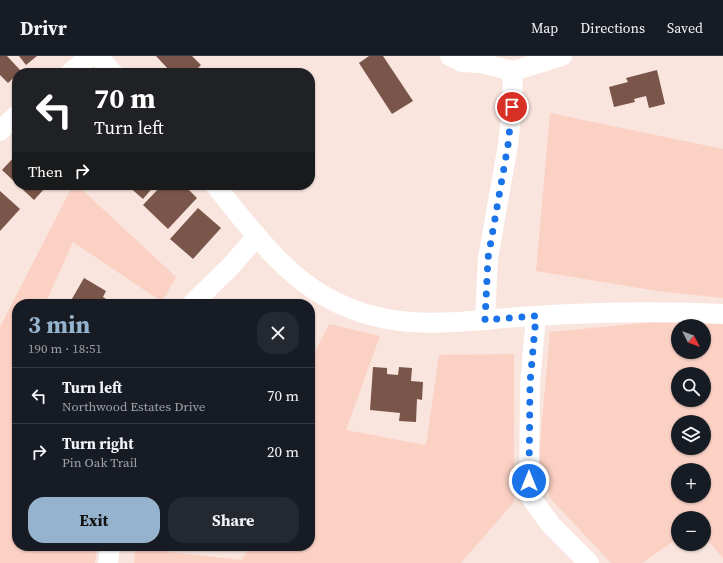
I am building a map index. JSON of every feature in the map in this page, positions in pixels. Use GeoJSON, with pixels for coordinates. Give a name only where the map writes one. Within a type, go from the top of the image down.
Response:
{"type":"FeatureCollection","features":[{"type":"Feature","properties":{"kind":"street"},"geometry":{"type":"LineString","coordinates":[[76,68],[90,56]]}},
{"type":"Feature","properties":{"kind":"street"},"geometry":{"type":"LineString","coordinates":[[98,56],[109,68]]}},
{"type":"Feature","properties":{"kind":"street"},"geometry":{"type":"LineString","coordinates":[[450,56],[462,62],[480,63],[513,72],[562,56]]}},
{"type":"Feature","properties":{"kind":"street"},"geometry":{"type":"LineString","coordinates":[[485,320],[488,258],[508,145],[512,107],[513,72]]}},
{"type":"Feature","properties":{"kind":"street"},"geometry":{"type":"LineString","coordinates":[[0,131],[12,119]]}},
{"type":"Feature","properties":{"kind":"street"},"geometry":{"type":"LineString","coordinates":[[219,190],[257,236],[295,276],[327,298],[363,315],[421,324],[536,316],[687,312],[723,314]]}},
{"type":"Feature","properties":{"kind":"street"},"geometry":{"type":"LineString","coordinates":[[197,299],[231,266],[257,236]]}},
{"type":"Feature","properties":{"kind":"street"},"geometry":{"type":"LineString","coordinates":[[536,316],[530,383],[529,495],[551,525],[589,563]]}},
{"type":"Feature","properties":{"kind":"street"},"geometry":{"type":"LineString","coordinates":[[108,563],[109,551]]}},
{"type":"Feature","properties":{"kind":"shaded area"},"geometry":{"type":"Polygon","coordinates":[[[550,113],[723,149],[723,298],[657,291],[536,271],[550,113]]]}},
{"type":"Feature","properties":{"kind":"shaded area"},"geometry":{"type":"Polygon","coordinates":[[[70,190],[82,190],[176,277],[164,299],[158,299],[73,242],[47,299],[14,299],[70,190]]]}},
{"type":"Feature","properties":{"kind":"shaded area"},"geometry":{"type":"Polygon","coordinates":[[[12,304],[12,551],[96,551],[95,563],[0,563],[0,327],[12,304]]]}},
{"type":"Feature","properties":{"kind":"shaded area"},"geometry":{"type":"Polygon","coordinates":[[[671,320],[671,359],[711,359],[711,320],[723,321],[723,558],[711,544],[711,511],[671,511],[671,543],[642,563],[611,563],[551,499],[538,465],[550,332],[671,320]]]}},
{"type":"Feature","properties":{"kind":"shaded area"},"geometry":{"type":"Polygon","coordinates":[[[329,324],[380,336],[346,430],[426,445],[439,355],[514,354],[514,502],[461,563],[134,563],[135,551],[162,551],[242,560],[246,551],[315,551],[315,351],[329,324]]]}},
{"type":"Feature","properties":{"kind":"building"},"geometry":{"type":"Polygon","coordinates":[[[0,56],[7,56],[18,68],[12,68],[12,79],[8,83],[0,75],[0,56]]]}},
{"type":"Feature","properties":{"kind":"building"},"geometry":{"type":"Polygon","coordinates":[[[19,56],[37,56],[26,65],[19,56]]]}},
{"type":"Feature","properties":{"kind":"building"},"geometry":{"type":"Polygon","coordinates":[[[156,56],[192,56],[201,65],[198,68],[167,68],[156,56]]]}},
{"type":"Feature","properties":{"kind":"building"},"geometry":{"type":"Polygon","coordinates":[[[369,56],[383,56],[413,101],[392,114],[359,63],[369,56]]]}},
{"type":"Feature","properties":{"kind":"building"},"geometry":{"type":"Polygon","coordinates":[[[657,70],[665,104],[649,108],[646,96],[634,99],[635,102],[614,107],[609,87],[628,82],[626,78],[657,70]]]}},
{"type":"Feature","properties":{"kind":"building"},"geometry":{"type":"Polygon","coordinates":[[[12,159],[12,179],[2,170],[12,159]]]}},
{"type":"Feature","properties":{"kind":"building"},"geometry":{"type":"Polygon","coordinates":[[[23,190],[43,190],[34,200],[23,190]]]}},
{"type":"Feature","properties":{"kind":"building"},"geometry":{"type":"Polygon","coordinates":[[[133,190],[151,190],[143,199],[133,190]]]}},
{"type":"Feature","properties":{"kind":"building"},"geometry":{"type":"Polygon","coordinates":[[[157,190],[189,190],[197,198],[168,229],[143,205],[157,190]]]}},
{"type":"Feature","properties":{"kind":"building"},"geometry":{"type":"Polygon","coordinates":[[[0,191],[20,209],[0,231],[0,191]]]}},
{"type":"Feature","properties":{"kind":"building"},"geometry":{"type":"Polygon","coordinates":[[[198,208],[221,228],[193,259],[170,239],[198,208]]]}},
{"type":"Feature","properties":{"kind":"building"},"geometry":{"type":"Polygon","coordinates":[[[84,278],[106,291],[103,297],[106,299],[72,299],[84,278]]]}},
{"type":"Feature","properties":{"kind":"building"},"geometry":{"type":"Polygon","coordinates":[[[373,367],[387,368],[387,374],[398,375],[399,367],[412,368],[411,381],[423,382],[422,400],[417,399],[416,422],[399,421],[400,413],[370,410],[373,367]]]}},
{"type":"Feature","properties":{"kind":"route"},"geometry":{"type":"LineString","coordinates":[[512,107],[508,145],[488,258],[485,320],[536,316],[530,383],[529,481]]}}]}
